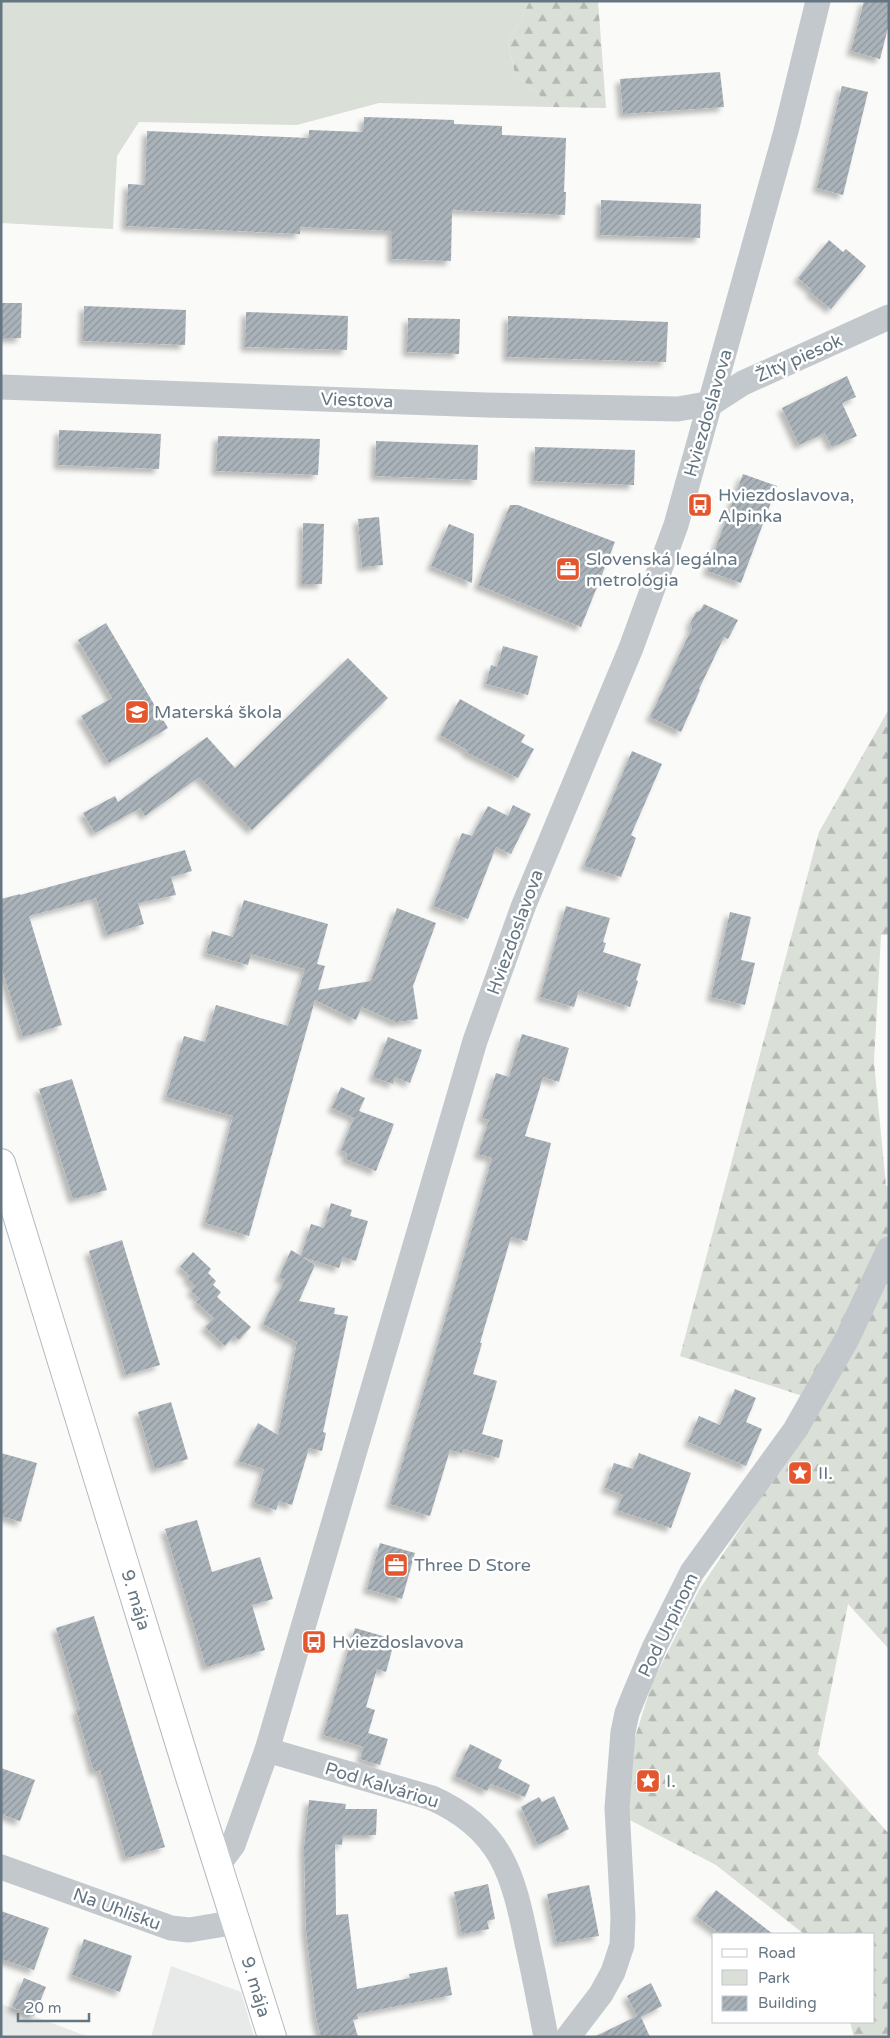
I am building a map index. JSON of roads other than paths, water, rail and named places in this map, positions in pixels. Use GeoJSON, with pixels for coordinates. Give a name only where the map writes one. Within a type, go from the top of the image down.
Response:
{"type":"FeatureCollection","features":[{"type":"Feature","properties":{"kind":"main road","name":"9. mája"},"geometry":{"type":"LineString","coordinates":[[1,1163],[272,2037]]}},
{"type":"Feature","properties":{"kind":"street","name":"Hviezdoslavova"},"geometry":{"type":"LineString","coordinates":[[218,1865],[233,1845],[267,1750],[475,1040],[540,864],[631,648],[676,525],[712,402],[786,131],[818,1]]}},
{"type":"Feature","properties":{"kind":"street","name":"Žltý piesok"},"geometry":{"type":"LineString","coordinates":[[712,402],[743,383],[889,317]]}},
{"type":"Feature","properties":{"kind":"street","name":"Viestova"},"geometry":{"type":"LineString","coordinates":[[1,387],[477,405],[678,409],[712,402]]}},
{"type":"Feature","properties":{"kind":"street","name":"Pod Urpínom"},"geometry":{"type":"LineString","coordinates":[[568,2037],[601,1994],[613,1972],[622,1945],[623,1917],[617,1808],[623,1732],[627,1712],[634,1693],[692,1572],[795,1430],[847,1340],[889,1249]]}},
{"type":"Feature","properties":{"kind":"street","name":"Pod Kalváriou"},"geometry":{"type":"LineString","coordinates":[[267,1750],[432,1798],[452,1807],[480,1828],[502,1857],[515,1890],[546,2037]]}},
{"type":"Feature","properties":{"kind":"street","name":"Na Uhlisku"},"geometry":{"type":"LineString","coordinates":[[1,1867],[171,1928],[190,1930],[237,1922]]}},
{"type":"Feature","properties":{"kind":"place","name":"Hviezdoslavova, Alpinka"},"geometry":{"type":"Point","coordinates":[700,505]}},
{"type":"Feature","properties":{"kind":"place","name":"Slovenská legálna metrológia"},"geometry":{"type":"Point","coordinates":[568,569]}},
{"type":"Feature","properties":{"kind":"place","name":"Materská škola"},"geometry":{"type":"Point","coordinates":[137,712]}},
{"type":"Feature","properties":{"kind":"place","name":"II."},"geometry":{"type":"Point","coordinates":[800,1473]}},
{"type":"Feature","properties":{"kind":"place","name":"Three D Store"},"geometry":{"type":"Point","coordinates":[396,1565]}},
{"type":"Feature","properties":{"kind":"place","name":"Hviezdoslavova"},"geometry":{"type":"Point","coordinates":[314,1642]}},
{"type":"Feature","properties":{"kind":"place","name":"I."},"geometry":{"type":"Point","coordinates":[648,1781]}}]}
